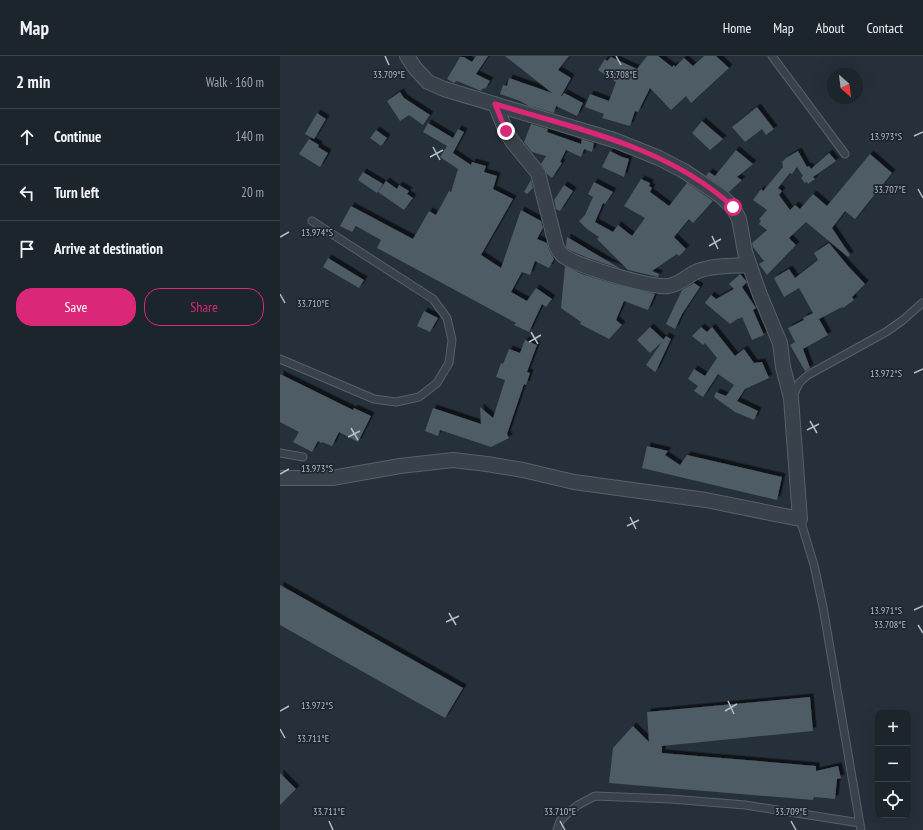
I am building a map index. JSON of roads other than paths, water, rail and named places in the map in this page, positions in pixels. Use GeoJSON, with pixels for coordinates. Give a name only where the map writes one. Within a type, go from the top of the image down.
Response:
{"type":"FeatureCollection","features":[{"type":"Feature","properties":{"kind":"street"},"geometry":{"type":"LineString","coordinates":[[280,478],[332,478],[400,466],[453,460],[523,470],[574,482],[706,500],[800,519],[791,398],[783,367],[780,343],[745,252],[739,219],[733,207],[721,196],[684,171],[659,158],[614,140],[444,89],[428,82],[415,68],[407,56]]}},
{"type":"Feature","properties":{"kind":"street"},"geometry":{"type":"LineString","coordinates":[[495,104],[506,131],[538,173],[556,245],[558,250],[564,256],[615,276],[661,286],[671,286],[698,271],[710,268],[750,265]]}},
{"type":"Feature","properties":{"kind":"lane"},"geometry":{"type":"LineString","coordinates":[[772,56],[845,154]]}},
{"type":"Feature","properties":{"kind":"lane"},"geometry":{"type":"LineString","coordinates":[[280,359],[374,399],[396,402],[419,397],[437,383],[449,363],[452,340],[447,318],[433,300],[312,221]]}},
{"type":"Feature","properties":{"kind":"lane"},"geometry":{"type":"LineString","coordinates":[[791,398],[799,384],[808,375],[886,332],[903,320],[922,303]]}},
{"type":"Feature","properties":{"kind":"lane"},"geometry":{"type":"LineString","coordinates":[[280,453],[303,457]]}},
{"type":"Feature","properties":{"kind":"lane"},"geometry":{"type":"LineString","coordinates":[[557,830],[560,821],[568,813],[578,805],[595,796],[671,799],[746,805],[861,826],[823,607],[814,565],[800,519]]}}]}
